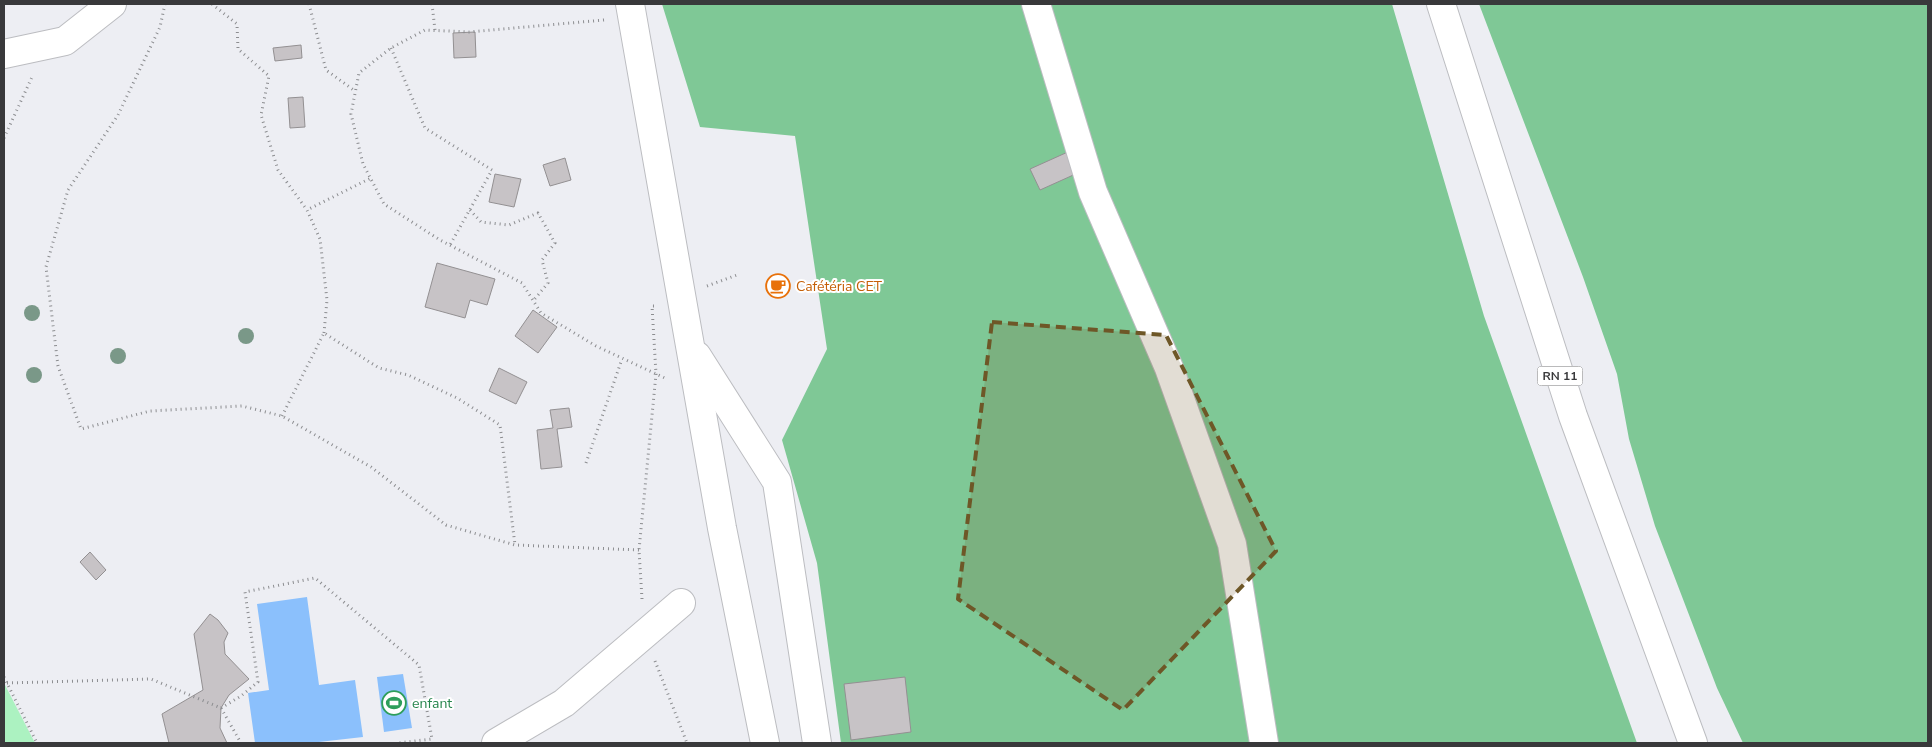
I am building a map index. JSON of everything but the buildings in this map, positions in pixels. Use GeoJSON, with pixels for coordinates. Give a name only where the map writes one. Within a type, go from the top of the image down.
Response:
{"type":"FeatureCollection","features":[{"type":"Feature","properties":{"kind":"street"},"geometry":{"type":"LineString","coordinates":[[4,54],[65,40],[112,4]]}},
{"type":"Feature","properties":{"kind":"street"},"geometry":{"type":"LineString","coordinates":[[1036,4],[1092,192],[1169,368],[1232,544],[1264,743]]}},
{"type":"Feature","properties":{"kind":"street","name":"RN 11"},"geometry":{"type":"LineString","coordinates":[[1441,4],[1573,416],[1693,743]]}},
{"type":"Feature","properties":{"kind":"street"},"geometry":{"type":"LineString","coordinates":[[631,10],[722,528],[765,743]]}},
{"type":"Feature","properties":{"kind":"street"},"geometry":{"type":"LineString","coordinates":[[690,345],[777,482],[817,743]]}},
{"type":"Feature","properties":{"kind":"street"},"geometry":{"type":"LineString","coordinates":[[496,743],[564,704],[681,603]]}},
{"type":"Feature","properties":{"kind":"path"},"geometry":{"type":"LineString","coordinates":[[165,4],[160,27],[118,115],[68,190],[46,266],[58,366],[81,429],[150,411],[242,406],[282,416],[371,467],[446,526],[515,545],[639,550]]}},
{"type":"Feature","properties":{"kind":"path"},"geometry":{"type":"LineString","coordinates":[[212,4],[237,24],[238,49],[269,76],[261,115],[278,170],[307,210],[320,239],[327,300],[324,334],[282,416]]}},
{"type":"Feature","properties":{"kind":"path"},"geometry":{"type":"LineString","coordinates":[[309,4],[326,70],[355,91]]}},
{"type":"Feature","properties":{"kind":"path"},"geometry":{"type":"LineString","coordinates":[[432,4],[435,30]]}},
{"type":"Feature","properties":{"kind":"path"},"geometry":{"type":"LineString","coordinates":[[631,10],[469,32],[425,30],[390,48],[359,73],[351,114],[363,164],[384,204],[450,245],[522,284],[541,312],[596,346],[699,394]]}},
{"type":"Feature","properties":{"kind":"path"},"geometry":{"type":"LineString","coordinates":[[4,138],[47,44]]}},
{"type":"Feature","properties":{"kind":"path"},"geometry":{"type":"LineString","coordinates":[[390,48],[425,128],[492,170],[450,245]]}},
{"type":"Feature","properties":{"kind":"path"},"geometry":{"type":"LineString","coordinates":[[307,210],[371,178]]}},
{"type":"Feature","properties":{"kind":"path"},"geometry":{"type":"LineString","coordinates":[[470,210],[481,222],[509,225],[538,213],[555,243],[542,260],[548,283],[533,301]]}},
{"type":"Feature","properties":{"kind":"path"},"geometry":{"type":"LineString","coordinates":[[324,334],[378,368],[408,375],[457,398],[500,425],[515,545]]}},
{"type":"Feature","properties":{"kind":"path"},"geometry":{"type":"LineString","coordinates":[[586,463],[622,359]]}},
{"type":"Feature","properties":{"kind":"path"},"geometry":{"type":"LineString","coordinates":[[656,374],[639,550],[644,634],[688,743]]}},
{"type":"Feature","properties":{"kind":"path"},"geometry":{"type":"LineString","coordinates":[[222,708],[242,696],[258,682],[245,592],[315,578],[419,665],[432,739],[398,743]]}},
{"type":"Feature","properties":{"kind":"path"},"geometry":{"type":"LineString","coordinates":[[4,677],[37,743]]}},
{"type":"Feature","properties":{"kind":"path"},"geometry":{"type":"LineString","coordinates":[[7,684],[151,679],[222,708],[241,743]]}},
{"type":"Feature","properties":{"kind":"highlighted area"},"geometry":{"type":"Polygon","coordinates":[[[992,322],[1166,335],[1276,551],[1123,710],[958,599],[992,322]]]}},
{"type":"Feature","properties":{"kind":"green space"},"geometry":{"type":"Polygon","coordinates":[[[662,4],[1392,4],[1484,316],[1637,743],[841,743],[817,563],[782,440],[827,349],[795,136],[700,127],[662,4]]]}},
{"type":"Feature","properties":{"kind":"green space"},"geometry":{"type":"Polygon","coordinates":[[[1479,4],[1928,4],[1928,743],[1743,743],[1717,688],[1655,526],[1629,439],[1617,374],[1583,277],[1479,4]]]}},
{"type":"Feature","properties":{"kind":"green space"},"geometry":{"type":"Polygon","coordinates":[[[4,683],[35,743],[4,743],[4,683]]]}},
{"type":"Feature","properties":{"kind":"water"},"geometry":{"type":"Polygon","coordinates":[[[307,597],[319,685],[355,680],[363,737],[310,743],[255,743],[248,693],[269,690],[257,604],[307,597]]]}},
{"type":"Feature","properties":{"kind":"water","name":"enfant"},"geometry":{"type":"Polygon","coordinates":[[[403,674],[412,728],[384,732],[377,677],[403,674]]]}},
{"type":"Feature","properties":{"kind":"place","name":"Cafétéria CET"},"geometry":{"type":"Point","coordinates":[778,286]}},
{"type":"Feature","properties":{"kind":"place","name":"enfant"},"geometry":{"type":"Point","coordinates":[394,703]}}]}
